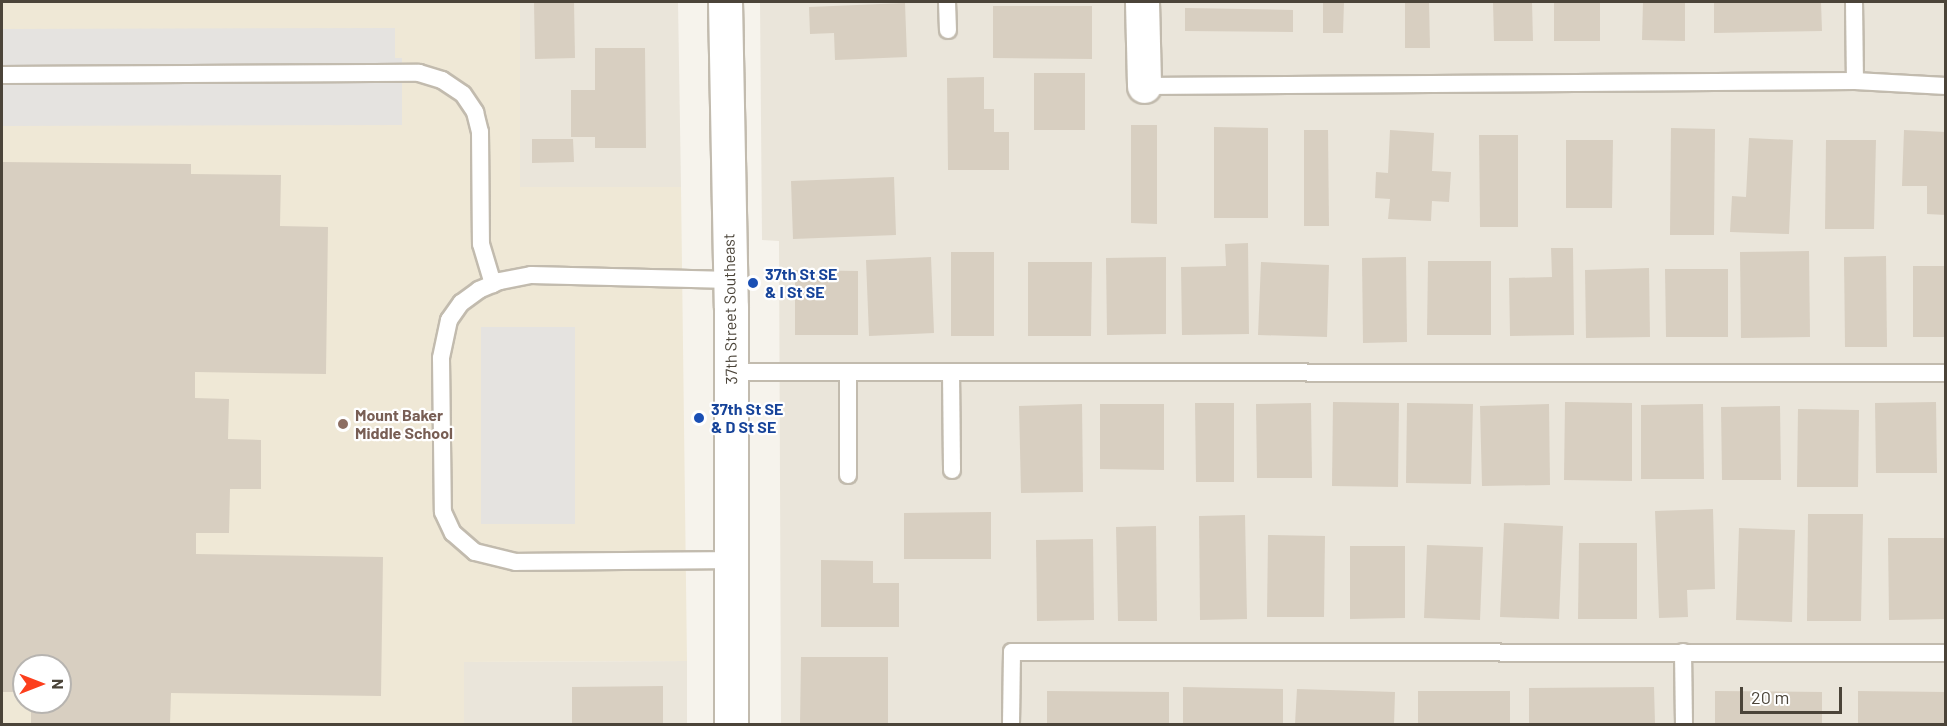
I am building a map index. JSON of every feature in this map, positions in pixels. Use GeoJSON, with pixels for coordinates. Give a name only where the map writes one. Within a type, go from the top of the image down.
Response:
{"type":"FeatureCollection","features":[{"type":"Feature","properties":{"kind":"street","name":"37th Street Southeast"},"geometry":{"type":"LineString","coordinates":[[725,2],[731,372],[731,724]]}},
{"type":"Feature","properties":{"kind":"street"},"geometry":{"type":"LineString","coordinates":[[1142,2],[1144,86]]}},
{"type":"Feature","properties":{"kind":"lane"},"geometry":{"type":"LineString","coordinates":[[947,2],[948,30]]}},
{"type":"Feature","properties":{"kind":"lane"},"geometry":{"type":"LineString","coordinates":[[1854,2],[1855,81]]}},
{"type":"Feature","properties":{"kind":"lane"},"geometry":{"type":"LineString","coordinates":[[2,75],[419,73],[442,80],[463,94],[475,112],[480,132],[482,244],[493,284]]}},
{"type":"Feature","properties":{"kind":"lane"},"geometry":{"type":"LineString","coordinates":[[1144,86],[1855,81],[1946,86]]}},
{"type":"Feature","properties":{"kind":"lane"},"geometry":{"type":"LineString","coordinates":[[730,280],[531,275],[493,284],[479,290],[455,311],[449,320],[441,358],[443,512],[453,533],[475,552],[516,562],[731,560]]}},
{"type":"Feature","properties":{"kind":"lane"},"geometry":{"type":"LineString","coordinates":[[731,372],[1946,373]]}},
{"type":"Feature","properties":{"kind":"lane"},"geometry":{"type":"LineString","coordinates":[[848,372],[848,475]]}},
{"type":"Feature","properties":{"kind":"lane"},"geometry":{"type":"LineString","coordinates":[[951,372],[952,470]]}},
{"type":"Feature","properties":{"kind":"lane"},"geometry":{"type":"LineString","coordinates":[[1011,724],[1012,652],[1946,653]]}},
{"type":"Feature","properties":{"kind":"lane"},"geometry":{"type":"LineString","coordinates":[[1683,652],[1684,724]]}},
{"type":"Feature","properties":{"kind":"shaded area","name":"Mount Baker Middle School"},"geometry":{"type":"Polygon","coordinates":[[[2,2],[520,2],[520,187],[681,187],[687,661],[464,662],[464,723],[2,724],[2,2]]]}},
{"type":"Feature","properties":{"kind":"shaded area"},"geometry":{"type":"Polygon","coordinates":[[[520,2],[678,2],[681,187],[519,187],[520,2]]]}},
{"type":"Feature","properties":{"kind":"shaded area"},"geometry":{"type":"Polygon","coordinates":[[[760,2],[1945,2],[1945,724],[781,724],[779,241],[762,240],[760,2]]]}},
{"type":"Feature","properties":{"kind":"shaded area"},"geometry":{"type":"Polygon","coordinates":[[[395,28],[395,58],[402,58],[402,125],[2,126],[2,29],[395,28]]]}},
{"type":"Feature","properties":{"kind":"shaded area"},"geometry":{"type":"Polygon","coordinates":[[[481,327],[575,327],[575,524],[481,524],[481,327]]]}},
{"type":"Feature","properties":{"kind":"shaded area"},"geometry":{"type":"Polygon","coordinates":[[[687,661],[687,724],[371,724],[464,723],[463,662],[687,661]]]}},
{"type":"Feature","properties":{"kind":"building"},"geometry":{"type":"Polygon","coordinates":[[[534,2],[574,2],[575,58],[535,59],[534,2]]]}},
{"type":"Feature","properties":{"kind":"building"},"geometry":{"type":"Polygon","coordinates":[[[1323,2],[1344,2],[1343,33],[1323,33],[1323,2]]]}},
{"type":"Feature","properties":{"kind":"building"},"geometry":{"type":"Polygon","coordinates":[[[1405,2],[1429,2],[1430,48],[1405,48],[1405,2]]]}},
{"type":"Feature","properties":{"kind":"building"},"geometry":{"type":"Polygon","coordinates":[[[1493,2],[1532,2],[1533,41],[1494,41],[1493,2]]]}},
{"type":"Feature","properties":{"kind":"building"},"geometry":{"type":"Polygon","coordinates":[[[1554,2],[1600,2],[1600,41],[1554,41],[1554,2]]]}},
{"type":"Feature","properties":{"kind":"building"},"geometry":{"type":"Polygon","coordinates":[[[1643,2],[1685,2],[1685,41],[1642,40],[1643,2]]]}},
{"type":"Feature","properties":{"kind":"building"},"geometry":{"type":"Polygon","coordinates":[[[1714,2],[1821,2],[1822,31],[1714,33],[1714,2]]]}},
{"type":"Feature","properties":{"kind":"building"},"geometry":{"type":"Polygon","coordinates":[[[905,3],[907,57],[835,60],[834,33],[810,34],[809,7],[905,3]]]}},
{"type":"Feature","properties":{"kind":"building"},"geometry":{"type":"Polygon","coordinates":[[[993,6],[1092,6],[1092,59],[993,58],[993,6]]]}},
{"type":"Feature","properties":{"kind":"building"},"geometry":{"type":"Polygon","coordinates":[[[1185,8],[1293,10],[1293,32],[1185,31],[1185,8]]]}},
{"type":"Feature","properties":{"kind":"building"},"geometry":{"type":"Polygon","coordinates":[[[595,48],[645,48],[646,148],[595,148],[595,137],[571,137],[571,90],[595,90],[595,48]]]}},
{"type":"Feature","properties":{"kind":"building"},"geometry":{"type":"Polygon","coordinates":[[[1034,73],[1085,73],[1085,130],[1034,130],[1034,73]]]}},
{"type":"Feature","properties":{"kind":"building"},"geometry":{"type":"Polygon","coordinates":[[[984,77],[984,109],[994,109],[994,132],[1009,132],[1009,170],[948,170],[947,78],[984,77]]]}},
{"type":"Feature","properties":{"kind":"building"},"geometry":{"type":"Polygon","coordinates":[[[1131,125],[1157,125],[1157,224],[1131,223],[1131,125]]]}},
{"type":"Feature","properties":{"kind":"building"},"geometry":{"type":"Polygon","coordinates":[[[1214,127],[1268,128],[1268,218],[1214,218],[1214,127]]]}},
{"type":"Feature","properties":{"kind":"building"},"geometry":{"type":"Polygon","coordinates":[[[1671,128],[1715,129],[1714,235],[1670,235],[1671,128]]]}},
{"type":"Feature","properties":{"kind":"building"},"geometry":{"type":"Polygon","coordinates":[[[1304,130],[1328,130],[1329,226],[1304,226],[1304,130]]]}},
{"type":"Feature","properties":{"kind":"building"},"geometry":{"type":"Polygon","coordinates":[[[1390,130],[1434,133],[1432,171],[1451,172],[1449,202],[1432,201],[1431,221],[1388,219],[1390,199],[1375,198],[1376,172],[1388,173],[1390,130]]]}},
{"type":"Feature","properties":{"kind":"building"},"geometry":{"type":"Polygon","coordinates":[[[1904,130],[1946,132],[1946,215],[1927,214],[1927,186],[1902,186],[1904,130]]]}},
{"type":"Feature","properties":{"kind":"building"},"geometry":{"type":"Polygon","coordinates":[[[1479,135],[1518,135],[1518,227],[1480,227],[1479,135]]]}},
{"type":"Feature","properties":{"kind":"building"},"geometry":{"type":"Polygon","coordinates":[[[1749,138],[1793,140],[1789,234],[1730,232],[1732,196],[1746,197],[1749,138]]]}},
{"type":"Feature","properties":{"kind":"building"},"geometry":{"type":"Polygon","coordinates":[[[532,139],[573,139],[574,162],[532,163],[532,139]]]}},
{"type":"Feature","properties":{"kind":"building"},"geometry":{"type":"Polygon","coordinates":[[[1566,140],[1613,140],[1612,208],[1566,208],[1566,140]]]}},
{"type":"Feature","properties":{"kind":"building"},"geometry":{"type":"Polygon","coordinates":[[[1826,140],[1876,140],[1874,229],[1825,229],[1826,140]]]}},
{"type":"Feature","properties":{"kind":"building"},"geometry":{"type":"Polygon","coordinates":[[[2,162],[191,164],[191,174],[281,175],[280,226],[328,227],[326,374],[195,372],[195,398],[229,399],[228,439],[261,440],[261,489],[230,489],[229,533],[196,533],[196,554],[383,557],[381,696],[171,693],[170,724],[31,724],[31,714],[72,714],[72,654],[12,654],[12,692],[2,692],[2,162]]]}},
{"type":"Feature","properties":{"kind":"building"},"geometry":{"type":"Polygon","coordinates":[[[894,177],[896,235],[793,239],[791,181],[894,177]]]}},
{"type":"Feature","properties":{"kind":"building"},"geometry":{"type":"Polygon","coordinates":[[[1248,243],[1249,334],[1182,335],[1181,267],[1226,266],[1225,244],[1248,243]]]}},
{"type":"Feature","properties":{"kind":"building"},"geometry":{"type":"Polygon","coordinates":[[[1551,248],[1573,248],[1574,335],[1510,336],[1509,278],[1552,277],[1551,248]]]}},
{"type":"Feature","properties":{"kind":"building"},"geometry":{"type":"Polygon","coordinates":[[[1809,251],[1810,337],[1741,338],[1740,252],[1809,251]]]}},
{"type":"Feature","properties":{"kind":"building"},"geometry":{"type":"Polygon","coordinates":[[[951,252],[994,252],[994,336],[951,336],[951,252]]]}},
{"type":"Feature","properties":{"kind":"building"},"geometry":{"type":"Polygon","coordinates":[[[1886,256],[1887,347],[1845,347],[1844,257],[1886,256]]]}},
{"type":"Feature","properties":{"kind":"building"},"geometry":{"type":"Polygon","coordinates":[[[931,257],[934,333],[869,336],[866,260],[931,257]]]}},
{"type":"Feature","properties":{"kind":"building"},"geometry":{"type":"Polygon","coordinates":[[[1166,257],[1166,334],[1107,335],[1106,258],[1166,257]]]}},
{"type":"Feature","properties":{"kind":"building"},"geometry":{"type":"Polygon","coordinates":[[[1406,257],[1407,342],[1363,343],[1362,258],[1406,257]]]}},
{"type":"Feature","properties":{"kind":"building"},"geometry":{"type":"Polygon","coordinates":[[[1428,261],[1491,261],[1491,335],[1427,335],[1428,261]]]}},
{"type":"Feature","properties":{"kind":"building"},"geometry":{"type":"Polygon","coordinates":[[[1028,262],[1092,262],[1091,336],[1028,336],[1028,262]]]}},
{"type":"Feature","properties":{"kind":"building"},"geometry":{"type":"Polygon","coordinates":[[[1261,262],[1329,265],[1327,337],[1258,335],[1261,262]]]}},
{"type":"Feature","properties":{"kind":"building"},"geometry":{"type":"Polygon","coordinates":[[[1913,266],[1946,266],[1946,337],[1913,337],[1913,266]]]}},
{"type":"Feature","properties":{"kind":"building"},"geometry":{"type":"Polygon","coordinates":[[[1649,268],[1650,337],[1586,338],[1585,270],[1649,268]]]}},
{"type":"Feature","properties":{"kind":"building"},"geometry":{"type":"Polygon","coordinates":[[[1665,269],[1728,269],[1728,337],[1666,337],[1665,269]]]}},
{"type":"Feature","properties":{"kind":"building"},"geometry":{"type":"Polygon","coordinates":[[[795,270],[858,271],[858,335],[795,335],[795,270]]]}},
{"type":"Feature","properties":{"kind":"building"},"geometry":{"type":"Polygon","coordinates":[[[1333,402],[1399,403],[1398,487],[1332,486],[1333,402]]]}},
{"type":"Feature","properties":{"kind":"building"},"geometry":{"type":"Polygon","coordinates":[[[1565,402],[1632,403],[1632,481],[1564,480],[1565,402]]]}},
{"type":"Feature","properties":{"kind":"building"},"geometry":{"type":"Polygon","coordinates":[[[1936,402],[1937,473],[1876,473],[1875,403],[1936,402]]]}},
{"type":"Feature","properties":{"kind":"building"},"geometry":{"type":"Polygon","coordinates":[[[1195,403],[1234,403],[1234,482],[1196,482],[1195,403]]]}},
{"type":"Feature","properties":{"kind":"building"},"geometry":{"type":"Polygon","coordinates":[[[1311,403],[1312,478],[1257,478],[1256,404],[1311,403]]]}},
{"type":"Feature","properties":{"kind":"building"},"geometry":{"type":"Polygon","coordinates":[[[1407,403],[1473,404],[1471,484],[1406,483],[1407,403]]]}},
{"type":"Feature","properties":{"kind":"building"},"geometry":{"type":"Polygon","coordinates":[[[1082,404],[1083,492],[1021,493],[1019,406],[1082,404]]]}},
{"type":"Feature","properties":{"kind":"building"},"geometry":{"type":"Polygon","coordinates":[[[1100,404],[1164,404],[1164,470],[1100,469],[1100,404]]]}},
{"type":"Feature","properties":{"kind":"building"},"geometry":{"type":"Polygon","coordinates":[[[1549,404],[1550,485],[1482,486],[1480,406],[1549,404]]]}},
{"type":"Feature","properties":{"kind":"building"},"geometry":{"type":"Polygon","coordinates":[[[1703,404],[1704,479],[1641,479],[1641,405],[1703,404]]]}},
{"type":"Feature","properties":{"kind":"building"},"geometry":{"type":"Polygon","coordinates":[[[1780,406],[1781,480],[1722,480],[1721,407],[1780,406]]]}},
{"type":"Feature","properties":{"kind":"building"},"geometry":{"type":"Polygon","coordinates":[[[1798,409],[1859,410],[1858,487],[1797,487],[1798,409]]]}},
{"type":"Feature","properties":{"kind":"building"},"geometry":{"type":"Polygon","coordinates":[[[1713,509],[1715,589],[1687,590],[1688,617],[1659,618],[1655,511],[1713,509]]]}},
{"type":"Feature","properties":{"kind":"building"},"geometry":{"type":"Polygon","coordinates":[[[991,512],[991,559],[904,559],[904,513],[991,512]]]}},
{"type":"Feature","properties":{"kind":"building"},"geometry":{"type":"Polygon","coordinates":[[[1808,514],[1863,514],[1861,621],[1807,621],[1808,514]]]}},
{"type":"Feature","properties":{"kind":"building"},"geometry":{"type":"Polygon","coordinates":[[[1245,515],[1247,619],[1200,620],[1199,516],[1245,515]]]}},
{"type":"Feature","properties":{"kind":"building"},"geometry":{"type":"Polygon","coordinates":[[[1504,523],[1563,526],[1559,619],[1500,617],[1504,523]]]}},
{"type":"Feature","properties":{"kind":"building"},"geometry":{"type":"Polygon","coordinates":[[[1156,526],[1157,621],[1118,621],[1116,527],[1156,526]]]}},
{"type":"Feature","properties":{"kind":"building"},"geometry":{"type":"Polygon","coordinates":[[[1739,528],[1795,530],[1792,622],[1736,620],[1739,528]]]}},
{"type":"Feature","properties":{"kind":"building"},"geometry":{"type":"Polygon","coordinates":[[[1268,535],[1325,536],[1324,617],[1267,617],[1268,535]]]}},
{"type":"Feature","properties":{"kind":"building"},"geometry":{"type":"Polygon","coordinates":[[[1888,538],[1946,538],[1946,619],[1889,620],[1888,538]]]}},
{"type":"Feature","properties":{"kind":"building"},"geometry":{"type":"Polygon","coordinates":[[[1093,539],[1094,620],[1037,621],[1036,540],[1093,539]]]}},
{"type":"Feature","properties":{"kind":"building"},"geometry":{"type":"Polygon","coordinates":[[[1579,543],[1637,543],[1637,619],[1578,619],[1579,543]]]}},
{"type":"Feature","properties":{"kind":"building"},"geometry":{"type":"Polygon","coordinates":[[[1427,545],[1483,547],[1480,620],[1424,618],[1427,545]]]}},
{"type":"Feature","properties":{"kind":"building"},"geometry":{"type":"Polygon","coordinates":[[[1350,546],[1405,546],[1405,618],[1350,619],[1350,546]]]}},
{"type":"Feature","properties":{"kind":"building"},"geometry":{"type":"Polygon","coordinates":[[[821,560],[873,561],[873,583],[899,583],[899,627],[821,627],[821,560]]]}},
{"type":"Feature","properties":{"kind":"building"},"geometry":{"type":"Polygon","coordinates":[[[801,657],[888,657],[888,724],[800,724],[801,657]]]}},
{"type":"Feature","properties":{"kind":"building"},"geometry":{"type":"Polygon","coordinates":[[[663,686],[663,724],[572,724],[572,687],[663,686]]]}},
{"type":"Feature","properties":{"kind":"building"},"geometry":{"type":"Polygon","coordinates":[[[1183,687],[1283,689],[1283,724],[1183,724],[1183,687]]]}},
{"type":"Feature","properties":{"kind":"building"},"geometry":{"type":"Polygon","coordinates":[[[1654,687],[1655,724],[1529,724],[1529,688],[1654,687]]]}},
{"type":"Feature","properties":{"kind":"building"},"geometry":{"type":"Polygon","coordinates":[[[1297,689],[1395,692],[1394,724],[1295,724],[1297,689]]]}},
{"type":"Feature","properties":{"kind":"building"},"geometry":{"type":"Polygon","coordinates":[[[1047,691],[1169,692],[1169,724],[1047,724],[1047,691]]]}},
{"type":"Feature","properties":{"kind":"building"},"geometry":{"type":"Polygon","coordinates":[[[1418,691],[1510,691],[1510,724],[1418,724],[1418,691]]]}},
{"type":"Feature","properties":{"kind":"building"},"geometry":{"type":"Polygon","coordinates":[[[1715,691],[1822,692],[1822,724],[1715,724],[1715,691]]]}},
{"type":"Feature","properties":{"kind":"building"},"geometry":{"type":"Polygon","coordinates":[[[1858,691],[1946,692],[1946,724],[1858,724],[1858,691]]]}},
{"type":"Feature","properties":{"kind":"place","name":"37th St SE & I St SE"},"geometry":{"type":"Point","coordinates":[753,283]}},
{"type":"Feature","properties":{"kind":"place","name":"37th St SE & D St SE"},"geometry":{"type":"Point","coordinates":[699,418]}},
{"type":"Feature","properties":{"kind":"place","name":"Mount Baker Middle School"},"geometry":{"type":"Point","coordinates":[343,424]}}]}
